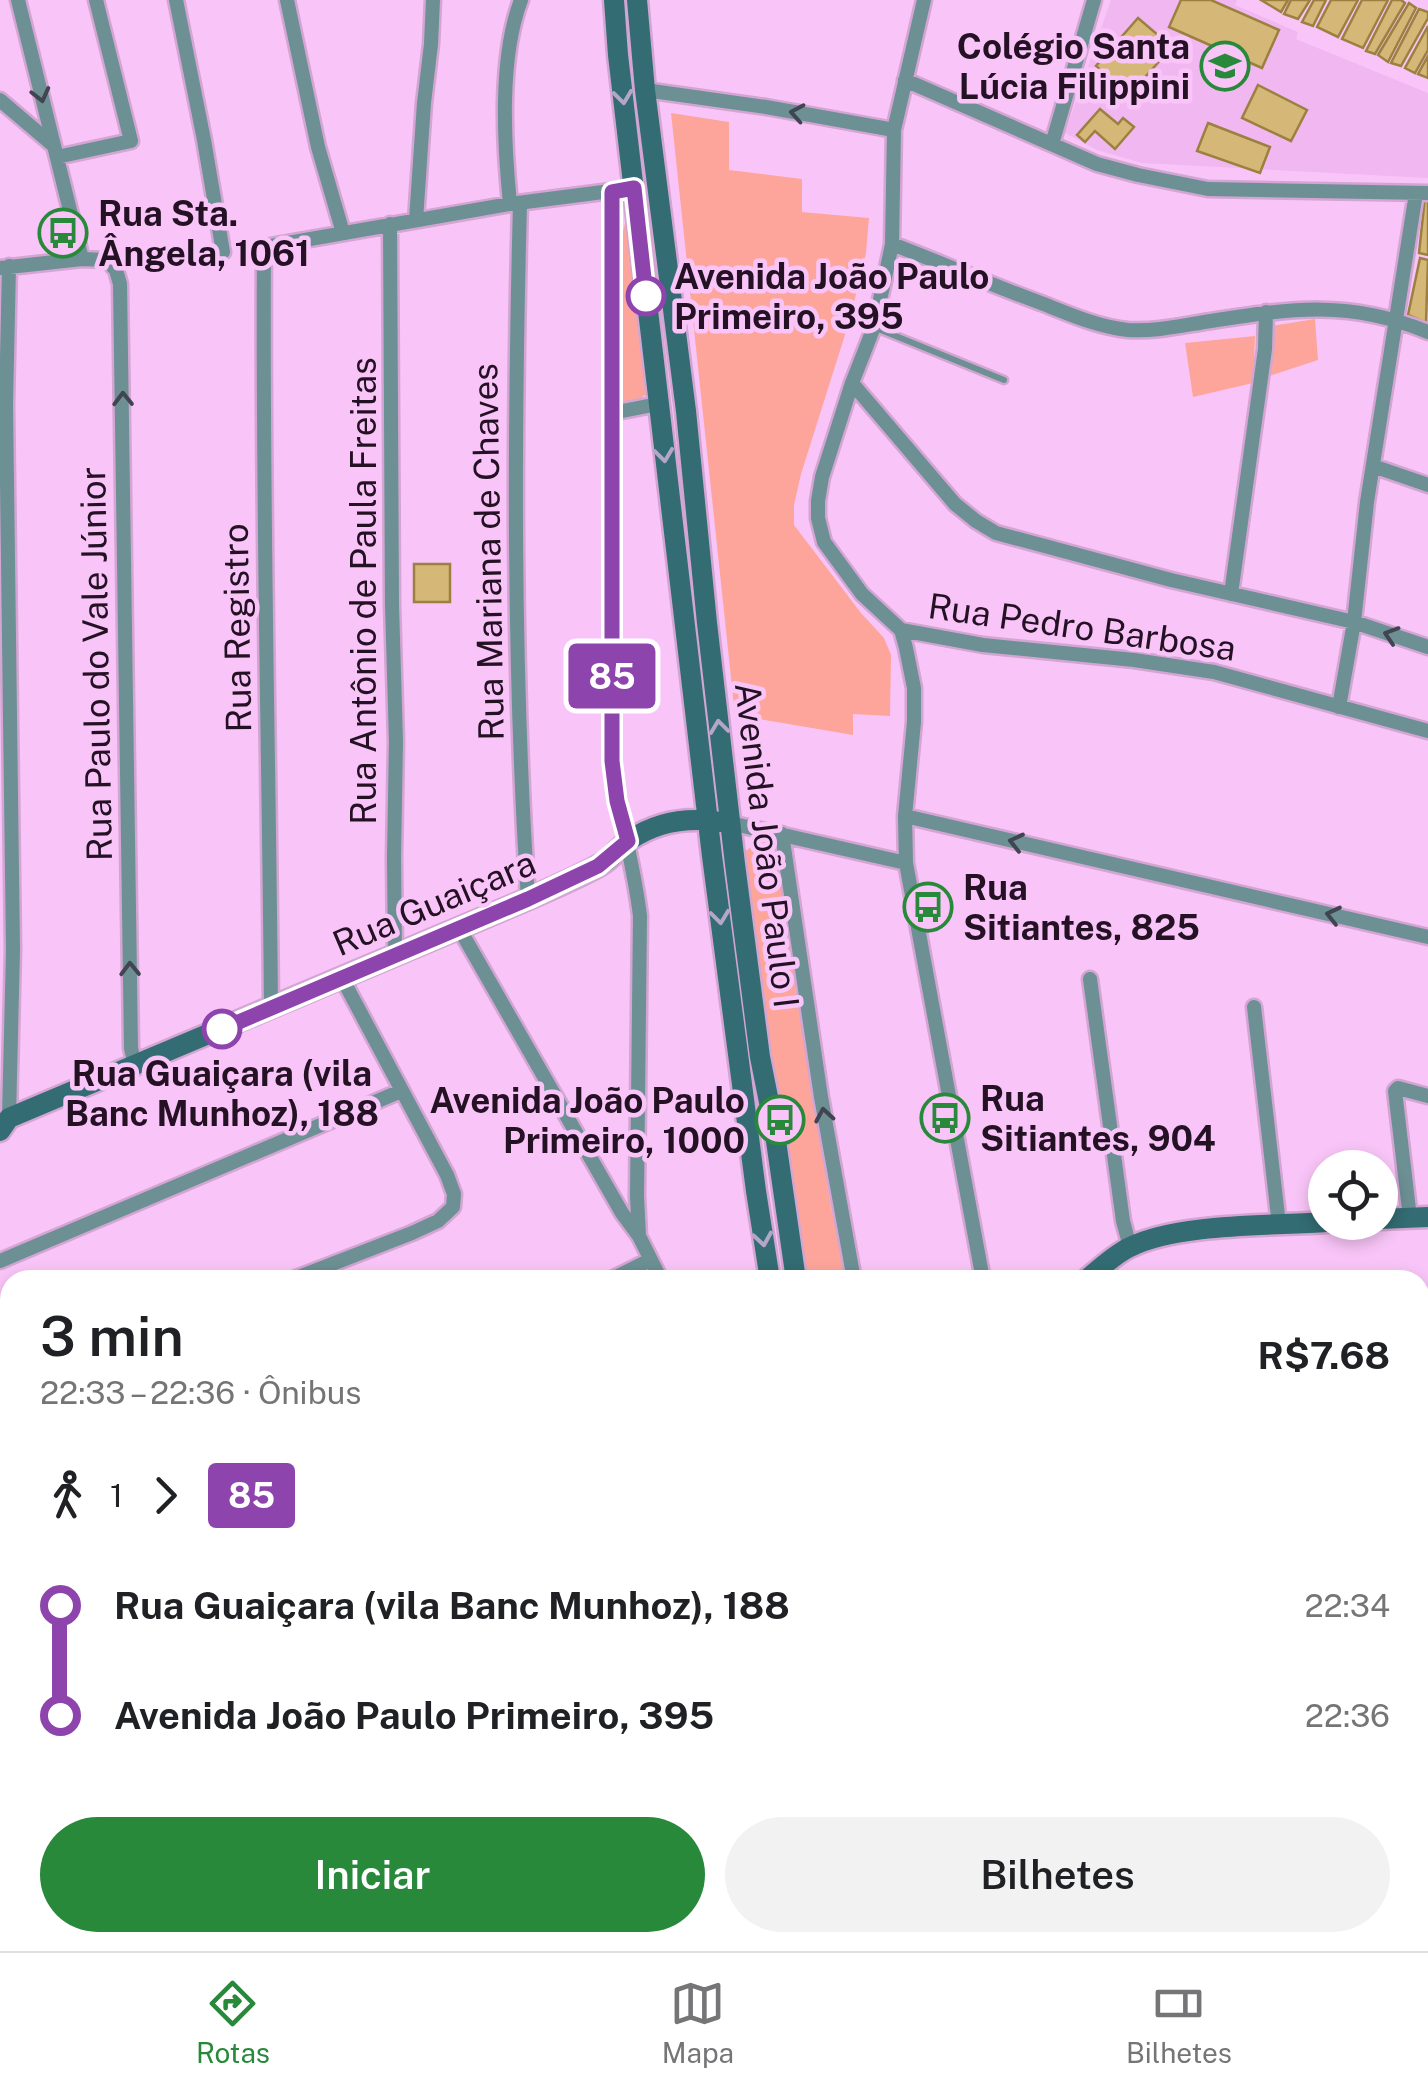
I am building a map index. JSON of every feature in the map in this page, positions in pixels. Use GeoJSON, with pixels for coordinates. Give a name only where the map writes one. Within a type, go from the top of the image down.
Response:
{"type":"FeatureCollection","features":[{"type":"Feature","properties":{"kind":"main road","name":"Avenida João Paulo I"},"geometry":{"type":"LineString","coordinates":[[614,0],[708,820],[768,1270]]}},
{"type":"Feature","properties":{"kind":"main road","name":"Avenida João Paulo I"},"geometry":{"type":"LineString","coordinates":[[636,0],[686,411],[730,824],[760,1057],[795,1270]]}},
{"type":"Feature","properties":{"kind":"main road"},"geometry":{"type":"LineString","coordinates":[[634,188],[645,195],[652,237],[666,257]]}},
{"type":"Feature","properties":{"kind":"main road","name":"Rua Guaiçara"},"geometry":{"type":"LineString","coordinates":[[5,1125],[528,899],[598,866],[628,841],[663,824],[708,820],[730,824]]}},
{"type":"Feature","properties":{"kind":"main road"},"geometry":{"type":"LineString","coordinates":[[1104,1270],[1130,1247],[1175,1234],[1308,1223]]}},
{"type":"Feature","properties":{"kind":"street"},"geometry":{"type":"LineString","coordinates":[[5,1125],[13,950],[6,764],[4,267],[82,259],[18,0]]}},
{"type":"Feature","properties":{"kind":"street"},"geometry":{"type":"LineString","coordinates":[[56,152],[131,140],[96,0]]}},
{"type":"Feature","properties":{"kind":"street"},"geometry":{"type":"LineString","coordinates":[[176,0],[223,252]]}},
{"type":"Feature","properties":{"kind":"street"},"geometry":{"type":"LineString","coordinates":[[286,0],[318,147],[343,233],[634,188]]}},
{"type":"Feature","properties":{"kind":"street"},"geometry":{"type":"LineString","coordinates":[[416,220],[433,0]]}},
{"type":"Feature","properties":{"kind":"street","name":"Rua Mariana de Chaves"},"geometry":{"type":"LineString","coordinates":[[521,0],[509,40],[507,159],[515,204],[518,650],[528,899]]}},
{"type":"Feature","properties":{"kind":"street"},"geometry":{"type":"LineString","coordinates":[[924,0],[894,130],[892,244],[874,327],[822,477],[818,518],[824,542],[850,580],[902,630],[914,688],[906,863],[981,1270]]}},
{"type":"Feature","properties":{"kind":"street"},"geometry":{"type":"LineString","coordinates":[[1052,144],[1094,0]]}},
{"type":"Feature","properties":{"kind":"street"},"geometry":{"type":"LineString","coordinates":[[904,80],[1098,164],[1138,175],[1208,189],[1422,193],[1396,318],[1354,622],[1338,708]]}},
{"type":"Feature","properties":{"kind":"street"},"geometry":{"type":"LineString","coordinates":[[645,90],[894,130]]}},
{"type":"Feature","properties":{"kind":"street"},"geometry":{"type":"LineString","coordinates":[[0,100],[56,152]]}},
{"type":"Feature","properties":{"kind":"street"},"geometry":{"type":"LineString","coordinates":[[612,192],[612,761],[640,916],[639,1236]]}},
{"type":"Feature","properties":{"kind":"street","name":"Rua Antônio de Paula Freitas"},"geometry":{"type":"LineString","coordinates":[[390,224],[395,957]]}},
{"type":"Feature","properties":{"kind":"street","name":"Rua Registro"},"geometry":{"type":"LineString","coordinates":[[271,1008],[268,621],[258,248],[343,233]]}},
{"type":"Feature","properties":{"kind":"street"},"geometry":{"type":"LineString","coordinates":[[892,244],[1087,321],[1127,330],[1323,308],[1396,318],[1428,332]]}},
{"type":"Feature","properties":{"kind":"street","name":"Rua Paulo do Vale Júnior"},"geometry":{"type":"LineString","coordinates":[[82,259],[112,263],[122,298],[135,1066]]}},
{"type":"Feature","properties":{"kind":"street"},"geometry":{"type":"LineString","coordinates":[[1231,594],[1265,349],[1266,312]]}},
{"type":"Feature","properties":{"kind":"street"},"geometry":{"type":"LineString","coordinates":[[852,383],[955,504],[996,533],[1354,622],[1428,647]]}},
{"type":"Feature","properties":{"kind":"street"},"geometry":{"type":"LineString","coordinates":[[612,413],[658,404]]}},
{"type":"Feature","properties":{"kind":"street"},"geometry":{"type":"LineString","coordinates":[[1373,466],[1428,485]]}},
{"type":"Feature","properties":{"kind":"street","name":"Rua Pedro Barbosa"},"geometry":{"type":"LineString","coordinates":[[902,630],[983,645],[1214,672],[1428,731]]}},
{"type":"Feature","properties":{"kind":"street"},"geometry":{"type":"LineString","coordinates":[[906,816],[1428,937]]}},
{"type":"Feature","properties":{"kind":"street","name":"Rua Guaiçara"},"geometry":{"type":"LineString","coordinates":[[730,824],[906,863]]}},
{"type":"Feature","properties":{"kind":"street"},"geometry":{"type":"LineString","coordinates":[[782,834],[821,1097],[852,1270]]}},
{"type":"Feature","properties":{"kind":"street"},"geometry":{"type":"LineString","coordinates":[[459,928],[656,1270]]}},
{"type":"Feature","properties":{"kind":"street"},"geometry":{"type":"LineString","coordinates":[[317,1270],[438,1220],[452,1208],[454,1194],[342,978]]}},
{"type":"Feature","properties":{"kind":"street"},"geometry":{"type":"LineString","coordinates":[[1090,978],[1123,1221],[1130,1247]]}},
{"type":"Feature","properties":{"kind":"street"},"geometry":{"type":"LineString","coordinates":[[1254,1007],[1279,1225]]}},
{"type":"Feature","properties":{"kind":"street"},"geometry":{"type":"LineString","coordinates":[[1419,1217],[1395,1091],[1398,1088],[1428,1096]]}},
{"type":"Feature","properties":{"kind":"street"},"geometry":{"type":"LineString","coordinates":[[0,1261],[402,1091]]}},
{"type":"Feature","properties":{"kind":"street"},"geometry":{"type":"LineString","coordinates":[[630,1270],[650,1260]]}},
{"type":"Feature","properties":{"kind":"lane"},"geometry":{"type":"LineString","coordinates":[[874,327],[1004,380]]}},
{"type":"Feature","properties":{"kind":"shaded area","name":"Colégio Santa Lúcia Filippini"},"geometry":{"type":"Polygon","coordinates":[[[1111,0],[1237,0],[1235,5],[1298,32],[1296,39],[1428,93],[1428,178],[1142,163],[1097,150],[1065,133],[1111,0]]]}},
{"type":"Feature","properties":{"kind":"shaded area"},"geometry":{"type":"Polygon","coordinates":[[[671,113],[729,122],[729,170],[802,179],[802,212],[869,218],[866,253],[850,319],[794,505],[794,525],[884,638],[891,655],[890,716],[853,714],[853,735],[735,715],[671,113]]]}},
{"type":"Feature","properties":{"kind":"shaded area"},"geometry":{"type":"Polygon","coordinates":[[[634,188],[656,387],[616,417],[619,247],[634,188]]]}},
{"type":"Feature","properties":{"kind":"shaded area"},"geometry":{"type":"Polygon","coordinates":[[[1315,319],[1318,360],[1269,376],[1271,326],[1315,319]]]}},
{"type":"Feature","properties":{"kind":"shaded area"},"geometry":{"type":"Polygon","coordinates":[[[1255,336],[1253,383],[1193,397],[1185,343],[1255,336]]]}},
{"type":"Feature","properties":{"kind":"shaded area"},"geometry":{"type":"Polygon","coordinates":[[[762,838],[774,843],[778,857],[796,994],[845,1270],[803,1270],[767,1047],[742,854],[762,838]]]}},
{"type":"Feature","properties":{"kind":"building","name":"Colégio Santa Lúcia Filippini"},"geometry":{"type":"Polygon","coordinates":[[[1181,0],[1211,0],[1279,30],[1262,68],[1169,27],[1181,0]]]}},
{"type":"Feature","properties":{"kind":"building"},"geometry":{"type":"Polygon","coordinates":[[[1261,0],[1288,0],[1281,12],[1261,0]]]}},
{"type":"Feature","properties":{"kind":"building"},"geometry":{"type":"Polygon","coordinates":[[[1291,0],[1310,0],[1298,19],[1284,14],[1291,0]]]}},
{"type":"Feature","properties":{"kind":"building"},"geometry":{"type":"Polygon","coordinates":[[[1314,0],[1326,0],[1313,26],[1302,22],[1314,0]]]}},
{"type":"Feature","properties":{"kind":"building"},"geometry":{"type":"Polygon","coordinates":[[[1331,0],[1358,0],[1338,37],[1317,27],[1331,0]]]}},
{"type":"Feature","properties":{"kind":"building"},"geometry":{"type":"Polygon","coordinates":[[[1362,0],[1388,0],[1363,48],[1342,39],[1362,0]]]}},
{"type":"Feature","properties":{"kind":"building"},"geometry":{"type":"Polygon","coordinates":[[[1392,0],[1405,3],[1375,54],[1366,51],[1392,0]]]}},
{"type":"Feature","properties":{"kind":"building"},"geometry":{"type":"Polygon","coordinates":[[[1409,3],[1416,8],[1388,62],[1378,55],[1409,3]]]}},
{"type":"Feature","properties":{"kind":"building"},"geometry":{"type":"Polygon","coordinates":[[[1419,9],[1428,12],[1428,18],[1401,66],[1391,63],[1419,9]]]}},
{"type":"Feature","properties":{"kind":"building"},"geometry":{"type":"Polygon","coordinates":[[[1138,18],[1172,47],[1129,95],[1096,66],[1138,18]]]}},
{"type":"Feature","properties":{"kind":"building"},"geometry":{"type":"Polygon","coordinates":[[[1428,26],[1428,50],[1415,73],[1405,68],[1428,26]]]}},
{"type":"Feature","properties":{"kind":"building"},"geometry":{"type":"Polygon","coordinates":[[[1428,56],[1428,78],[1418,74],[1428,56]]]}},
{"type":"Feature","properties":{"kind":"building"},"geometry":{"type":"Polygon","coordinates":[[[1258,85],[1307,110],[1291,141],[1242,118],[1258,85]]]}},
{"type":"Feature","properties":{"kind":"building"},"geometry":{"type":"Polygon","coordinates":[[[1100,109],[1118,124],[1123,118],[1134,127],[1115,149],[1095,131],[1085,142],[1077,135],[1100,109]]]}},
{"type":"Feature","properties":{"kind":"building"},"geometry":{"type":"Polygon","coordinates":[[[1208,123],[1270,147],[1260,173],[1197,151],[1208,123]]]}},
{"type":"Feature","properties":{"kind":"building"},"geometry":{"type":"Polygon","coordinates":[[[1428,197],[1428,255],[1419,253],[1428,197]]]}},
{"type":"Feature","properties":{"kind":"building"},"geometry":{"type":"Polygon","coordinates":[[[1420,258],[1428,260],[1426,323],[1408,315],[1420,258]]]}},
{"type":"Feature","properties":{"kind":"building"},"geometry":{"type":"Polygon","coordinates":[[[414,564],[450,564],[450,602],[414,602],[414,564]]]}},
{"type":"Feature","properties":{"kind":"bus line","name":"85"},"geometry":{"type":"LineString","coordinates":[[222,1029],[528,899],[607,861],[628,841],[612,761],[612,192],[634,188],[646,296]]}},
{"type":"Feature","properties":{"kind":"place","name":"Colégio Santa Lúcia Filippini"},"geometry":{"type":"Point","coordinates":[1225,66]}},
{"type":"Feature","properties":{"kind":"place","name":"Rua Sta. Ângela, 1061"},"geometry":{"type":"Point","coordinates":[63,233]}},
{"type":"Feature","properties":{"kind":"place","name":"Avenida João Paulo Primeiro, 395"},"geometry":{"type":"Point","coordinates":[646,296]}},
{"type":"Feature","properties":{"kind":"place","name":"Rua Sitiantes, 825"},"geometry":{"type":"Point","coordinates":[928,907]}},
{"type":"Feature","properties":{"kind":"place","name":"Rua Guaiçara (vila Banc Munhoz), 188"},"geometry":{"type":"Point","coordinates":[222,1029]}},
{"type":"Feature","properties":{"kind":"place","name":"Rua Sitiantes, 904"},"geometry":{"type":"Point","coordinates":[945,1118]}},
{"type":"Feature","properties":{"kind":"place","name":"Avenida João Paulo Primeiro, 1000"},"geometry":{"type":"Point","coordinates":[780,1120]}}]}
